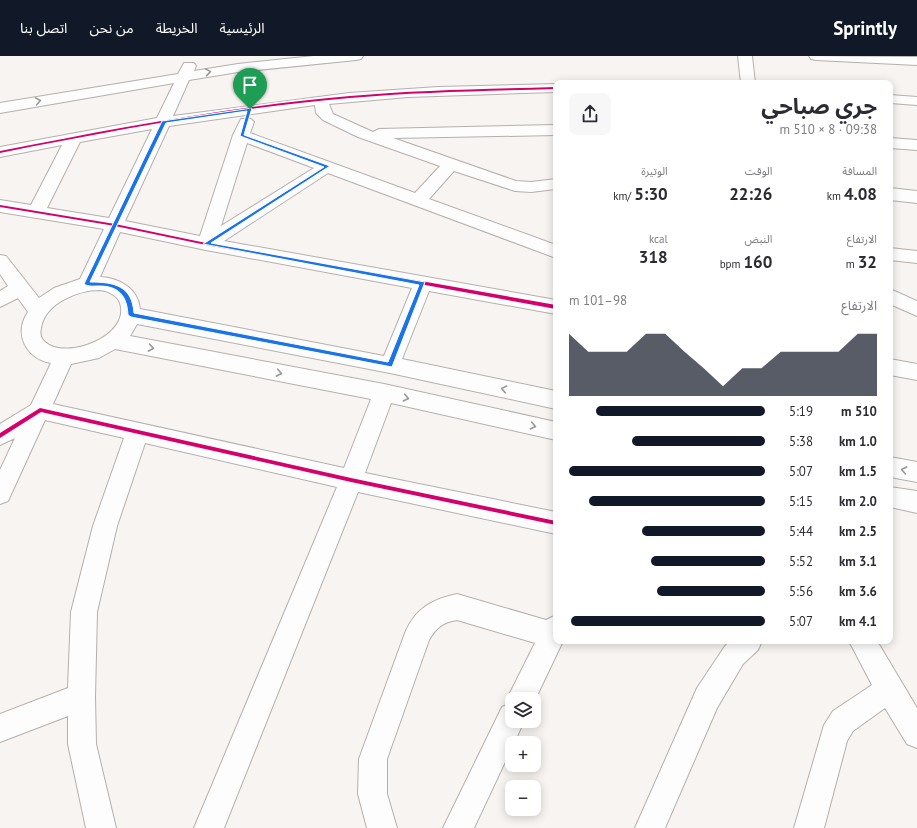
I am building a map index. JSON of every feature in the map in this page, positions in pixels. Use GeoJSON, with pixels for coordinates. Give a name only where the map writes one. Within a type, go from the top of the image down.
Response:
{"type":"FeatureCollection","features":[{"type":"Feature","properties":{"kind":"street"},"geometry":{"type":"LineString","coordinates":[[0,108],[187,70],[244,56]]}},
{"type":"Feature","properties":{"kind":"street"},"geometry":{"type":"LineString","coordinates":[[0,95],[187,70],[356,56]]}},
{"type":"Feature","properties":{"kind":"street"},"geometry":{"type":"LineString","coordinates":[[745,56],[748,80]]}},
{"type":"Feature","properties":{"kind":"street"},"geometry":{"type":"LineString","coordinates":[[816,56],[917,62]]}},
{"type":"Feature","properties":{"kind":"street"},"geometry":{"type":"LineString","coordinates":[[87,284],[187,70]]}},
{"type":"Feature","properties":{"kind":"street"},"geometry":{"type":"LineString","coordinates":[[0,152],[74,137],[164,122],[322,100],[429,92],[553,88]]}},
{"type":"Feature","properties":{"kind":"street"},"geometry":{"type":"LineString","coordinates":[[322,100],[324,113],[328,117],[364,134],[522,187],[553,184]]}},
{"type":"Feature","properties":{"kind":"street"},"geometry":{"type":"LineString","coordinates":[[893,100],[916,104]]}},
{"type":"Feature","properties":{"kind":"street"},"geometry":{"type":"LineString","coordinates":[[206,244],[250,109]]}},
{"type":"Feature","properties":{"kind":"street"},"geometry":{"type":"LineString","coordinates":[[364,134],[553,130]]}},
{"type":"Feature","properties":{"kind":"street"},"geometry":{"type":"LineString","coordinates":[[241,135],[328,166],[553,251]]}},
{"type":"Feature","properties":{"kind":"street"},"geometry":{"type":"LineString","coordinates":[[36,213],[74,137]]}},
{"type":"Feature","properties":{"kind":"street"},"geometry":{"type":"LineString","coordinates":[[893,143],[917,145]]}},
{"type":"Feature","properties":{"kind":"street"},"geometry":{"type":"LineString","coordinates":[[418,200],[452,164]]}},
{"type":"Feature","properties":{"kind":"street"},"geometry":{"type":"LineString","coordinates":[[206,244],[328,166]]}},
{"type":"Feature","properties":{"kind":"street"},"geometry":{"type":"LineString","coordinates":[[893,194],[917,197]]}},
{"type":"Feature","properties":{"kind":"street"},"geometry":{"type":"LineString","coordinates":[[0,206],[115,225],[206,244],[553,306]]}},
{"type":"Feature","properties":{"kind":"street"},"geometry":{"type":"LineString","coordinates":[[893,254],[917,257]]}},
{"type":"Feature","properties":{"kind":"street"},"geometry":{"type":"LineString","coordinates":[[0,262],[37,310]]}},
{"type":"Feature","properties":{"kind":"street"},"geometry":{"type":"LineString","coordinates":[[390,365],[423,283]]}},
{"type":"Feature","properties":{"kind":"street"},"geometry":{"type":"LineString","coordinates":[[87,284],[106,284],[121,290],[130,301],[131,315],[125,328],[113,341],[92,352],[64,357],[42,352],[34,345],[30,337],[29,329],[37,310],[59,293],[87,284]]}},
{"type":"Feature","properties":{"kind":"street"},"geometry":{"type":"LineString","coordinates":[[0,300],[19,288]]}},
{"type":"Feature","properties":{"kind":"street"},"geometry":{"type":"LineString","coordinates":[[893,297],[917,309]]}},
{"type":"Feature","properties":{"kind":"street"},"geometry":{"type":"LineString","coordinates":[[131,315],[390,365],[553,399]]}},
{"type":"Feature","properties":{"kind":"street"},"geometry":{"type":"LineString","coordinates":[[113,341],[384,393],[553,430]]}},
{"type":"Feature","properties":{"kind":"street"},"geometry":{"type":"LineString","coordinates":[[0,494],[64,357]]}},
{"type":"Feature","properties":{"kind":"street"},"geometry":{"type":"LineString","coordinates":[[893,368],[917,372]]}},
{"type":"Feature","properties":{"kind":"street"},"geometry":{"type":"LineString","coordinates":[[209,828],[351,480],[384,393]]}},
{"type":"Feature","properties":{"kind":"street"},"geometry":{"type":"LineString","coordinates":[[0,436],[40,410],[351,480],[553,522]]}},
{"type":"Feature","properties":{"kind":"street"},"geometry":{"type":"LineString","coordinates":[[101,828],[82,744],[80,697],[84,612],[105,526],[137,433]]}},
{"type":"Feature","properties":{"kind":"street"},"geometry":{"type":"LineString","coordinates":[[893,468],[917,472]]}},
{"type":"Feature","properties":{"kind":"street"},"geometry":{"type":"LineString","coordinates":[[893,498],[917,502]]}},
{"type":"Feature","properties":{"kind":"street"},"geometry":{"type":"LineString","coordinates":[[382,828],[374,807],[371,791],[373,759],[418,633],[427,619],[440,610],[457,607],[553,632]]}},
{"type":"Feature","properties":{"kind":"street"},"geometry":{"type":"LineString","coordinates":[[524,692],[553,634]]}},
{"type":"Feature","properties":{"kind":"street"},"geometry":{"type":"LineString","coordinates":[[650,828],[707,698],[734,655],[746,644]]}},
{"type":"Feature","properties":{"kind":"street"},"geometry":{"type":"LineString","coordinates":[[864,644],[888,689],[917,734]]}},
{"type":"Feature","properties":{"kind":"street"},"geometry":{"type":"LineString","coordinates":[[809,828],[834,736],[847,718],[888,689]]}},
{"type":"Feature","properties":{"kind":"street"},"geometry":{"type":"LineString","coordinates":[[0,728],[80,697]]}},
{"type":"Feature","properties":{"kind":"street"},"geometry":{"type":"LineString","coordinates":[[458,828],[507,728]]}},
{"type":"Feature","properties":{"kind":"cycle path"},"geometry":{"type":"LineString","coordinates":[[0,152],[160,123],[240,110],[320,100],[408,93],[553,88]]}},
{"type":"Feature","properties":{"kind":"cycle path"},"geometry":{"type":"LineString","coordinates":[[0,206],[115,225],[206,244],[553,306]]}},
{"type":"Feature","properties":{"kind":"cycle path"},"geometry":{"type":"LineString","coordinates":[[0,436],[40,410],[351,480],[553,522]]}},
{"type":"Feature","properties":{"kind":"route"},"geometry":{"type":"LineString","coordinates":[[250,109],[241,135],[328,166],[206,244],[423,283],[390,365],[131,315],[130,301],[121,290],[106,284],[87,284],[164,122],[250,109]]}}]}
